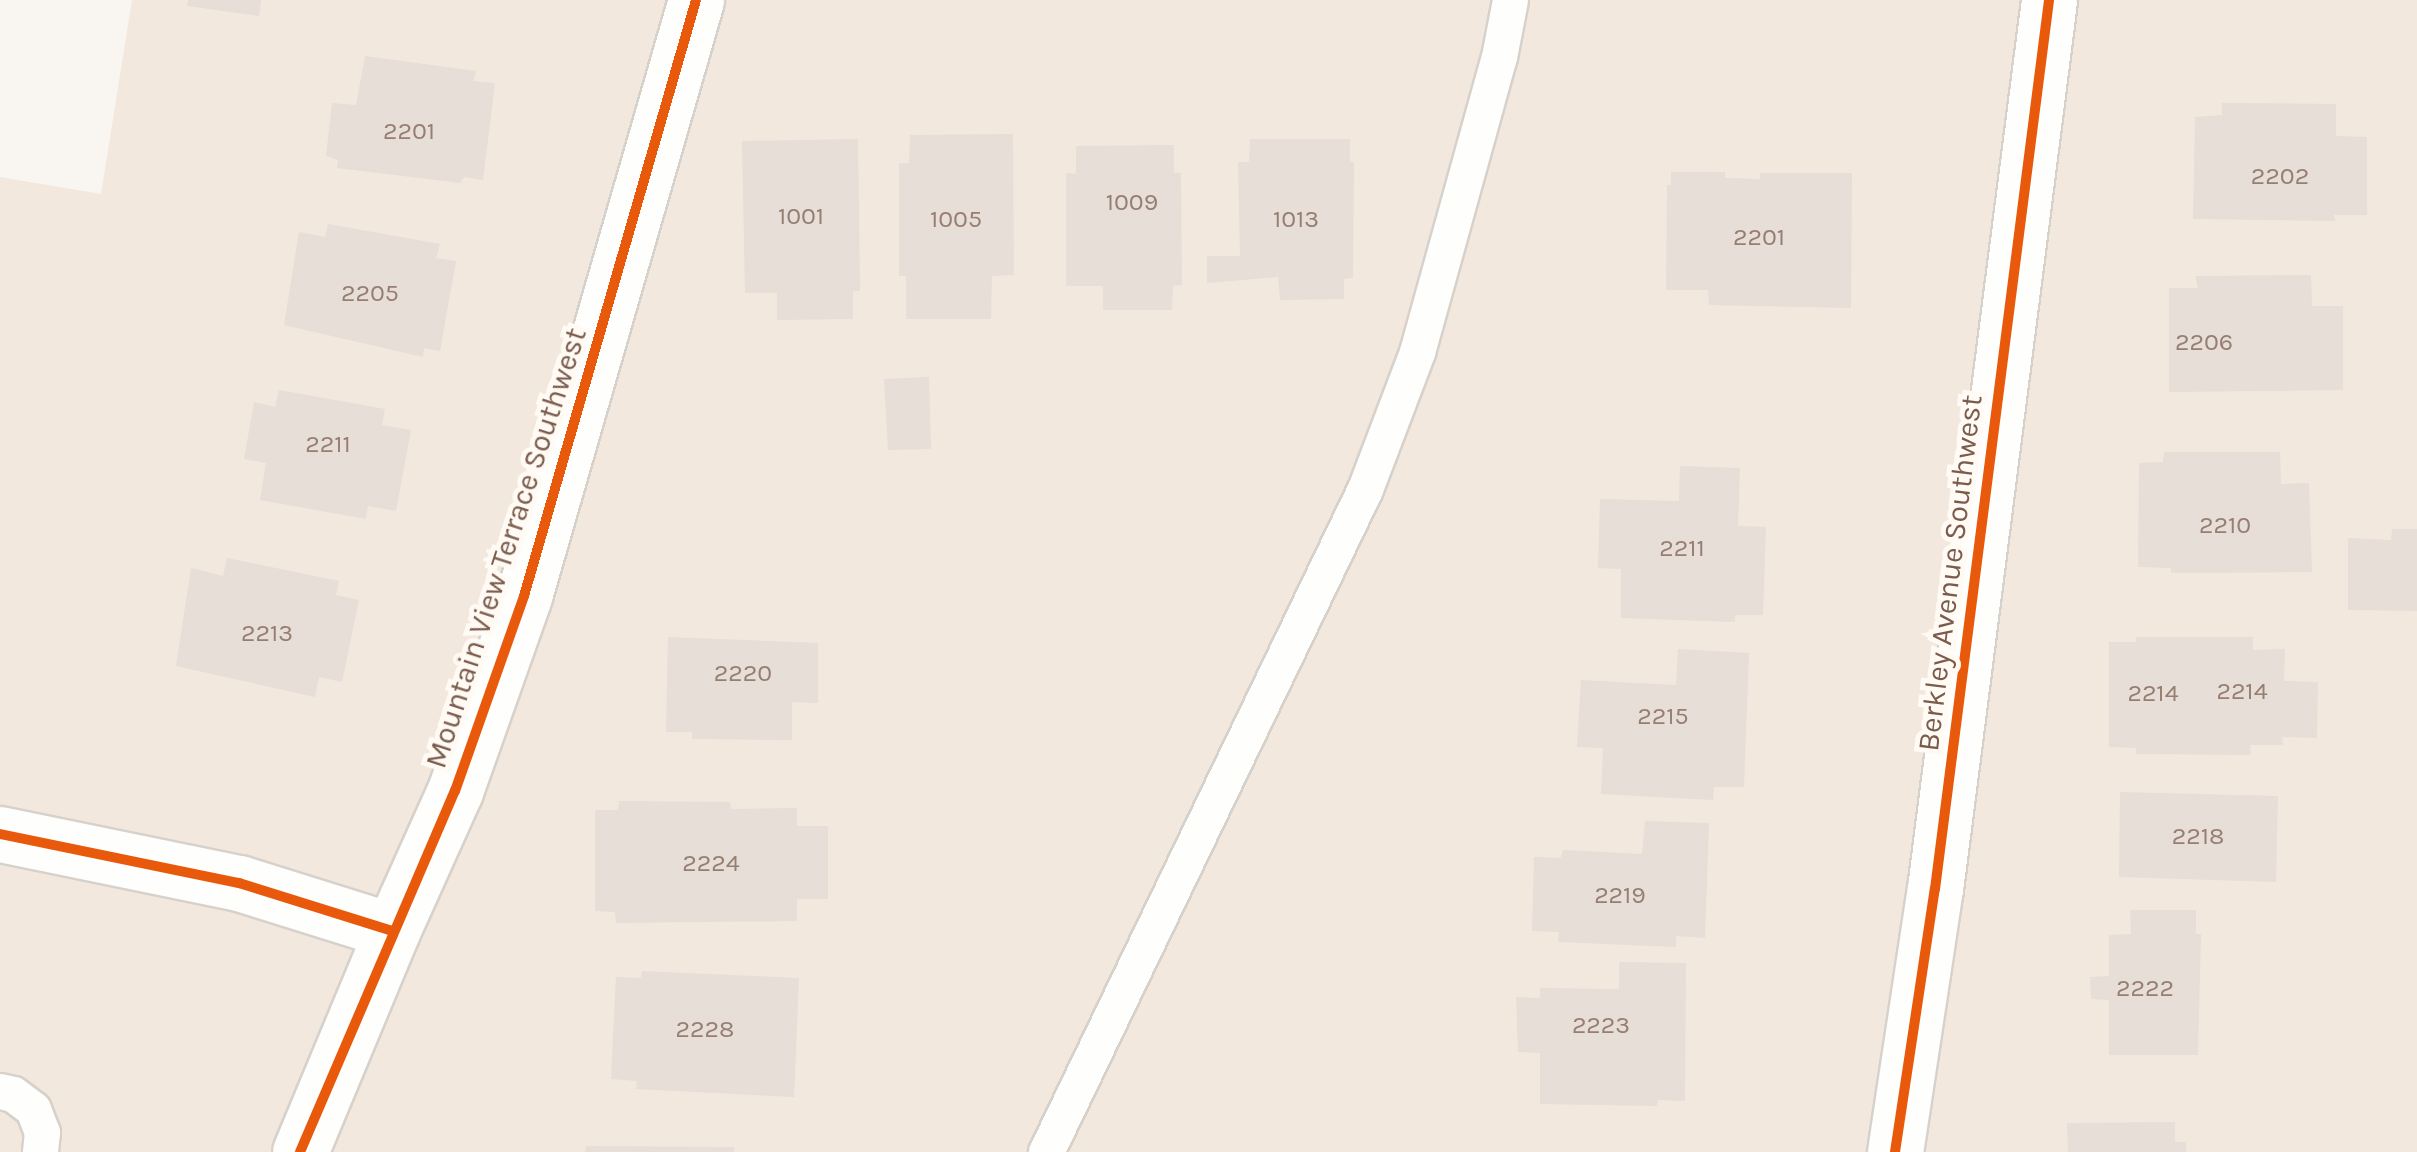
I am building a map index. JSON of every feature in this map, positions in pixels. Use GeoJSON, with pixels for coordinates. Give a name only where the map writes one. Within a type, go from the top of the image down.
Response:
{"type":"FeatureCollection","features":[{"type":"Feature","properties":{"kind":"street","name":"Mountain View Terrace Southwest"},"geometry":{"type":"LineString","coordinates":[[300,1152],[454,791],[524,596],[696,0]]}},
{"type":"Feature","properties":{"kind":"street","name":"Berkley Avenue Southwest"},"geometry":{"type":"LineString","coordinates":[[1894,1152],[1935,889],[2049,0]]}},
{"type":"Feature","properties":{"kind":"street"},"geometry":{"type":"LineString","coordinates":[[0,834],[239,883],[392,932]]}},
{"type":"Feature","properties":{"kind":"lane"},"geometry":{"type":"LineString","coordinates":[[1046,1152],[1364,489],[1417,352],[1499,58],[1510,0]]}},
{"type":"Feature","properties":{"kind":"lane"},"geometry":{"type":"LineString","coordinates":[[0,1091],[13,1094],[33,1110],[42,1132],[40,1152]]}},
{"type":"Feature","properties":{"kind":"shaded area"},"geometry":{"type":"Polygon","coordinates":[[[132,0],[2417,0],[2417,1152],[0,1152],[0,177],[101,194],[132,0]]]}},
{"type":"Feature","properties":{"kind":"building"},"geometry":{"type":"Polygon","coordinates":[[[188,0],[261,0],[259,16],[187,6],[188,0]]]}},
{"type":"Feature","properties":{"kind":"building"},"geometry":{"type":"Polygon","coordinates":[[[365,56],[476,71],[473,81],[495,83],[483,180],[464,177],[460,183],[337,168],[338,160],[326,156],[332,103],[356,105],[365,56]]]}},
{"type":"Feature","properties":{"kind":"building"},"geometry":{"type":"Polygon","coordinates":[[[2222,103],[2336,104],[2336,136],[2367,137],[2367,215],[2334,215],[2335,221],[2193,219],[2195,117],[2222,115],[2222,103]]]}},
{"type":"Feature","properties":{"kind":"building"},"geometry":{"type":"Polygon","coordinates":[[[1013,134],[1014,275],[992,276],[991,319],[906,319],[906,276],[899,276],[899,163],[909,163],[910,135],[1013,134]]]}},
{"type":"Feature","properties":{"kind":"building"},"geometry":{"type":"Polygon","coordinates":[[[858,139],[860,291],[853,291],[853,319],[777,320],[777,293],[745,293],[742,141],[858,139]]]}},
{"type":"Feature","properties":{"kind":"building"},"geometry":{"type":"Polygon","coordinates":[[[1250,139],[1350,139],[1350,162],[1354,162],[1353,278],[1344,279],[1344,299],[1280,300],[1278,277],[1207,283],[1207,256],[1240,256],[1238,162],[1249,162],[1250,139]]]}},
{"type":"Feature","properties":{"kind":"building"},"geometry":{"type":"Polygon","coordinates":[[[1174,145],[1174,173],[1181,173],[1182,285],[1173,286],[1172,310],[1103,310],[1103,286],[1066,286],[1066,173],[1076,174],[1076,146],[1174,145]]]}},
{"type":"Feature","properties":{"kind":"building"},"geometry":{"type":"Polygon","coordinates":[[[1671,172],[1725,172],[1725,178],[1760,179],[1760,173],[1852,173],[1851,308],[1709,305],[1708,290],[1666,290],[1667,185],[1671,185],[1671,172]]]}},
{"type":"Feature","properties":{"kind":"building"},"geometry":{"type":"Polygon","coordinates":[[[328,224],[440,244],[436,258],[456,261],[440,351],[424,348],[423,357],[284,325],[299,232],[325,237],[328,224]]]}},
{"type":"Feature","properties":{"kind":"building"},"geometry":{"type":"Polygon","coordinates":[[[2311,275],[2312,306],[2343,306],[2343,390],[2169,392],[2169,288],[2198,288],[2195,276],[2311,275]]]}},
{"type":"Feature","properties":{"kind":"building"},"geometry":{"type":"Polygon","coordinates":[[[929,377],[931,449],[888,450],[884,379],[929,377]]]}},
{"type":"Feature","properties":{"kind":"building"},"geometry":{"type":"Polygon","coordinates":[[[279,390],[385,409],[382,425],[411,430],[396,511],[368,506],[366,519],[260,500],[266,463],[244,459],[254,402],[275,407],[279,390]]]}},
{"type":"Feature","properties":{"kind":"building"},"geometry":{"type":"Polygon","coordinates":[[[2164,452],[2280,452],[2281,484],[2309,483],[2312,572],[2171,573],[2171,568],[2138,567],[2139,463],[2163,462],[2164,452]]]}},
{"type":"Feature","properties":{"kind":"building"},"geometry":{"type":"Polygon","coordinates":[[[1680,466],[1740,468],[1738,526],[1766,527],[1763,615],[1735,615],[1735,622],[1621,618],[1621,569],[1598,568],[1600,499],[1679,501],[1680,466]]]}},
{"type":"Feature","properties":{"kind":"building"},"geometry":{"type":"Polygon","coordinates":[[[2392,529],[2417,529],[2417,611],[2348,610],[2348,538],[2391,540],[2392,529]]]}},
{"type":"Feature","properties":{"kind":"building"},"geometry":{"type":"Polygon","coordinates":[[[227,558],[339,581],[336,595],[359,600],[342,682],[319,677],[315,697],[176,666],[191,568],[223,576],[227,558]]]}},
{"type":"Feature","properties":{"kind":"building"},"geometry":{"type":"Polygon","coordinates":[[[668,637],[818,643],[818,703],[792,702],[792,740],[692,739],[692,732],[666,732],[668,637]]]}},
{"type":"Feature","properties":{"kind":"building"},"geometry":{"type":"Polygon","coordinates":[[[2136,637],[2253,637],[2253,650],[2285,649],[2284,681],[2318,682],[2317,738],[2282,737],[2283,745],[2250,745],[2251,755],[2136,754],[2136,748],[2109,747],[2109,642],[2136,642],[2136,637]]]}},
{"type":"Feature","properties":{"kind":"building"},"geometry":{"type":"Polygon","coordinates":[[[1678,649],[1749,653],[1744,787],[1714,787],[1713,800],[1601,794],[1603,748],[1577,747],[1581,680],[1676,685],[1678,649]]]}},
{"type":"Feature","properties":{"kind":"building"},"geometry":{"type":"Polygon","coordinates":[[[2120,792],[2278,796],[2276,882],[2119,877],[2120,792]]]}},
{"type":"Feature","properties":{"kind":"building"},"geometry":{"type":"Polygon","coordinates":[[[619,801],[730,802],[731,809],[797,808],[797,826],[828,826],[828,899],[797,899],[797,921],[616,923],[615,912],[595,911],[595,810],[618,810],[619,801]]]}},
{"type":"Feature","properties":{"kind":"building"},"geometry":{"type":"Polygon","coordinates":[[[1645,821],[1709,823],[1705,938],[1676,936],[1676,947],[1558,942],[1559,932],[1532,931],[1534,857],[1561,858],[1563,850],[1642,854],[1645,821]]]}},
{"type":"Feature","properties":{"kind":"building"},"geometry":{"type":"Polygon","coordinates":[[[2130,910],[2196,910],[2196,934],[2201,934],[2198,1055],[2109,1055],[2109,1000],[2091,999],[2090,977],[2109,976],[2109,935],[2131,934],[2130,910]]]}},
{"type":"Feature","properties":{"kind":"building"},"geometry":{"type":"Polygon","coordinates":[[[1619,962],[1686,963],[1685,1101],[1658,1100],[1657,1106],[1540,1104],[1540,1053],[1518,1052],[1516,997],[1540,998],[1540,988],[1619,989],[1619,962]]]}},
{"type":"Feature","properties":{"kind":"building"},"geometry":{"type":"Polygon","coordinates":[[[642,971],[799,978],[794,1097],[636,1089],[637,1081],[611,1079],[616,977],[641,978],[642,971]]]}},
{"type":"Feature","properties":{"kind":"building"},"geometry":{"type":"Polygon","coordinates":[[[2175,1122],[2175,1142],[2186,1142],[2186,1152],[2068,1152],[2067,1123],[2175,1122]]]}},
{"type":"Feature","properties":{"kind":"building"},"geometry":{"type":"Polygon","coordinates":[[[586,1146],[734,1147],[734,1152],[585,1152],[586,1146]]]}},
{"type":"Feature","properties":{"kind":"cycle path"},"geometry":{"type":"LineString","coordinates":[[300,1152],[455,791],[524,596],[696,0]]}},
{"type":"Feature","properties":{"kind":"cycle path"},"geometry":{"type":"LineString","coordinates":[[1895,1152],[1935,889],[2049,0]]}},
{"type":"Feature","properties":{"kind":"cycle path"},"geometry":{"type":"LineString","coordinates":[[0,834],[239,883],[392,931]]}}]}
